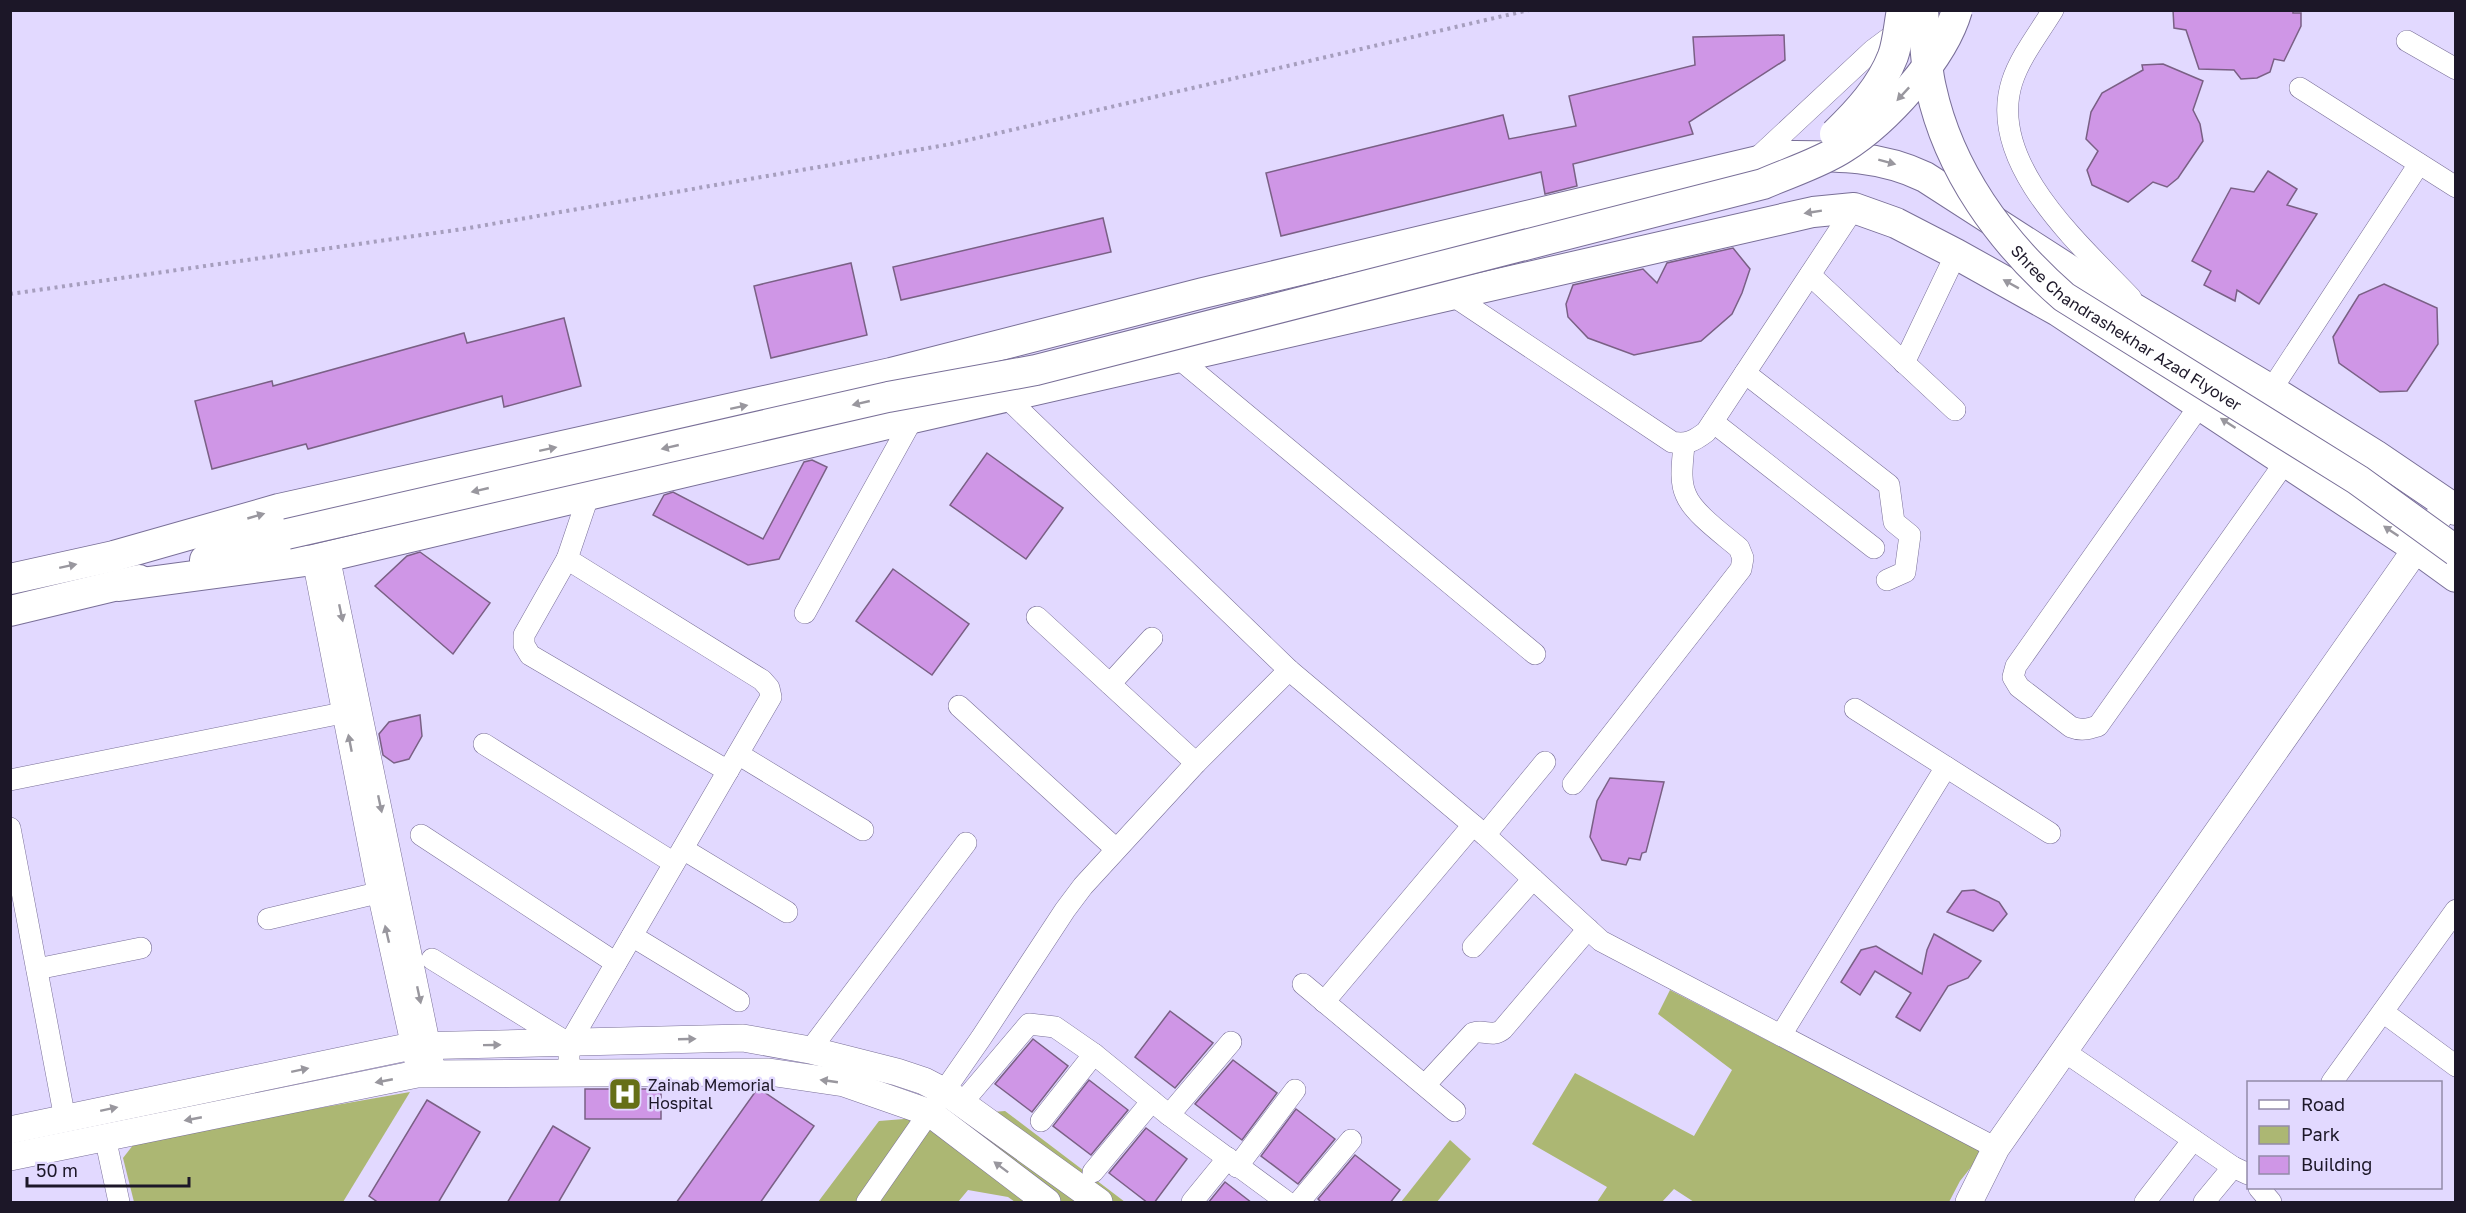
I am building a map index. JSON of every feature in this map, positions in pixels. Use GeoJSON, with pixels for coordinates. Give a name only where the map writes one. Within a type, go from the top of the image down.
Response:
{"type":"FeatureCollection","features":[{"type":"Feature","properties":{"kind":"main road"},"geometry":{"type":"LineString","coordinates":[[930,363],[960,372],[1729,179],[1779,164],[1828,140],[1859,111],[1878,85],[1893,56],[1902,10]]}},
{"type":"Feature","properties":{"kind":"main road","name":"Shree Chandrashekhar Azad Flyover"},"geometry":{"type":"LineString","coordinates":[[1923,10],[1930,85],[1938,118],[1953,153],[1984,208],[2036,273],[2064,297],[2358,480],[2456,551]]}},
{"type":"Feature","properties":{"kind":"main road","name":"Shree Chandrashekhar Azad Flyover"},"geometry":{"type":"LineString","coordinates":[[1943,10],[1949,78],[1973,154],[1993,194],[2025,234],[2065,275],[2369,467],[2453,515]]}},
{"type":"Feature","properties":{"kind":"main road"},"geometry":{"type":"LineString","coordinates":[[10,611],[119,586],[287,534],[888,397],[1036,370],[1763,184],[1842,149],[1864,133],[1935,57],[1951,28],[1956,10]]}},
{"type":"Feature","properties":{"kind":"main road"},"geometry":{"type":"LineString","coordinates":[[10,579],[114,556],[303,504],[891,373],[1215,290],[1779,156],[1868,158],[1908,168],[1925,177],[2074,273],[2271,390],[2375,455],[2453,515]]}},
{"type":"Feature","properties":{"kind":"main road"},"geometry":{"type":"LineString","coordinates":[[119,586],[321,558],[1177,357],[1813,212],[1854,208],[1896,223],[2058,311],[2286,461],[2456,577]]}},
{"type":"Feature","properties":{"kind":"main road"},"geometry":{"type":"LineString","coordinates":[[891,373],[907,420]]}},
{"type":"Feature","properties":{"kind":"street"},"geometry":{"type":"LineString","coordinates":[[1755,161],[1873,50],[1920,15],[1935,10]]}},
{"type":"Feature","properties":{"kind":"street"},"geometry":{"type":"LineString","coordinates":[[2053,10],[2022,59],[2011,83],[2008,111],[2010,131],[2019,159],[2049,211],[2146,315]]}},
{"type":"Feature","properties":{"kind":"street"},"geometry":{"type":"LineString","coordinates":[[2407,41],[2456,69]]}},
{"type":"Feature","properties":{"kind":"street"},"geometry":{"type":"LineString","coordinates":[[2300,88],[2456,187]]}},
{"type":"Feature","properties":{"kind":"street"},"geometry":{"type":"LineString","coordinates":[[2271,390],[2419,164]]}},
{"type":"Feature","properties":{"kind":"street"},"geometry":{"type":"LineString","coordinates":[[1452,295],[1672,441],[1684,444],[1695,441],[1706,432],[1854,208]]}},
{"type":"Feature","properties":{"kind":"street"},"geometry":{"type":"LineString","coordinates":[[1904,363],[1956,254]]}},
{"type":"Feature","properties":{"kind":"street"},"geometry":{"type":"LineString","coordinates":[[1810,275],[1955,410]]}},
{"type":"Feature","properties":{"kind":"street"},"geometry":{"type":"LineString","coordinates":[[1177,357],[1535,654]]}},
{"type":"Feature","properties":{"kind":"street"},"geometry":{"type":"LineString","coordinates":[[1745,372],[1889,485],[1894,522],[1910,535],[1905,572],[1887,580]]}},
{"type":"Feature","properties":{"kind":"street"},"geometry":{"type":"LineString","coordinates":[[1006,397],[1288,670],[1479,830],[1601,941],[1996,1148]]}},
{"type":"Feature","properties":{"kind":"street"},"geometry":{"type":"LineString","coordinates":[[2200,405],[2016,666],[2013,677],[2019,687],[2071,727],[2088,729],[2098,726],[2286,461]]}},
{"type":"Feature","properties":{"kind":"street"},"geometry":{"type":"LineString","coordinates":[[805,613],[907,420]]}},
{"type":"Feature","properties":{"kind":"street"},"geometry":{"type":"LineString","coordinates":[[1713,422],[1874,548]]}},
{"type":"Feature","properties":{"kind":"street"},"geometry":{"type":"LineString","coordinates":[[1572,784],[1741,569],[1743,558],[1739,548],[1691,504],[1685,494],[1682,480],[1684,444]]}},
{"type":"Feature","properties":{"kind":"street"},"geometry":{"type":"LineString","coordinates":[[589,494],[567,559],[524,635],[524,645],[531,655],[863,830]]}},
{"type":"Feature","properties":{"kind":"street"},"geometry":{"type":"LineString","coordinates":[[1969,1203],[1996,1148],[2066,1052],[2416,548],[2453,515]]}},
{"type":"Feature","properties":{"kind":"street"},"geometry":{"type":"LineString","coordinates":[[321,558],[427,1074]]}},
{"type":"Feature","properties":{"kind":"street"},"geometry":{"type":"LineString","coordinates":[[567,559],[762,680],[769,688],[771,697],[569,1044],[568,1074]]}},
{"type":"Feature","properties":{"kind":"street"},"geometry":{"type":"LineString","coordinates":[[1037,617],[1196,763]]}},
{"type":"Feature","properties":{"kind":"street"},"geometry":{"type":"LineString","coordinates":[[1110,684],[1152,638]]}},
{"type":"Feature","properties":{"kind":"street"},"geometry":{"type":"LineString","coordinates":[[867,1203],[945,1102],[981,1038],[1065,910],[1116,849],[1196,763],[1288,670]]}},
{"type":"Feature","properties":{"kind":"street"},"geometry":{"type":"LineString","coordinates":[[959,706],[1116,849]]}},
{"type":"Feature","properties":{"kind":"street"},"geometry":{"type":"LineString","coordinates":[[1855,709],[2050,833]]}},
{"type":"Feature","properties":{"kind":"street"},"geometry":{"type":"LineString","coordinates":[[10,780],[353,711]]}},
{"type":"Feature","properties":{"kind":"street"},"geometry":{"type":"LineString","coordinates":[[484,744],[678,856],[787,912]]}},
{"type":"Feature","properties":{"kind":"street"},"geometry":{"type":"LineString","coordinates":[[1324,1002],[1479,830],[1545,762]]}},
{"type":"Feature","properties":{"kind":"street"},"geometry":{"type":"LineString","coordinates":[[1781,1035],[1946,767]]}},
{"type":"Feature","properties":{"kind":"street"},"geometry":{"type":"LineString","coordinates":[[10,828],[65,1119]]}},
{"type":"Feature","properties":{"kind":"street"},"geometry":{"type":"LineString","coordinates":[[421,835],[616,963]]}},
{"type":"Feature","properties":{"kind":"street"},"geometry":{"type":"LineString","coordinates":[[810,1050],[966,843]]}},
{"type":"Feature","properties":{"kind":"street"},"geometry":{"type":"LineString","coordinates":[[1473,947],[1533,879]]}},
{"type":"Feature","properties":{"kind":"street"},"geometry":{"type":"LineString","coordinates":[[268,919],[388,891]]}},
{"type":"Feature","properties":{"kind":"street"},"geometry":{"type":"LineString","coordinates":[[2333,1081],[2456,910]]}},
{"type":"Feature","properties":{"kind":"street"},"geometry":{"type":"LineString","coordinates":[[1425,1085],[1473,1033],[1493,1035],[1503,1029],[1588,929]]}},
{"type":"Feature","properties":{"kind":"street"},"geometry":{"type":"LineString","coordinates":[[632,936],[739,1001]]}},
{"type":"Feature","properties":{"kind":"street"},"geometry":{"type":"LineString","coordinates":[[37,969],[141,948]]}},
{"type":"Feature","properties":{"kind":"street"},"geometry":{"type":"LineString","coordinates":[[432,959],[569,1044]]}},
{"type":"Feature","properties":{"kind":"street"},"geometry":{"type":"LineString","coordinates":[[1303,984],[1455,1111]]}},
{"type":"Feature","properties":{"kind":"street"},"geometry":{"type":"LineString","coordinates":[[2383,1012],[2456,1066]]}},
{"type":"Feature","properties":{"kind":"street"},"geometry":{"type":"LineString","coordinates":[[945,1102],[1029,1024],[1055,1027],[1094,1054],[1169,1115],[1287,1203]]}},
{"type":"Feature","properties":{"kind":"street"},"geometry":{"type":"LineString","coordinates":[[10,1130],[421,1046],[743,1038],[810,1050],[924,1081],[1033,1198]]}},
{"type":"Feature","properties":{"kind":"street"},"geometry":{"type":"LineString","coordinates":[[1169,1115],[1231,1042]]}},
{"type":"Feature","properties":{"kind":"street"},"geometry":{"type":"LineString","coordinates":[[2066,1052],[2247,1175],[2204,1203]]}},
{"type":"Feature","properties":{"kind":"street"},"geometry":{"type":"LineString","coordinates":[[1041,1121],[1094,1054]]}},
{"type":"Feature","properties":{"kind":"street"},"geometry":{"type":"LineString","coordinates":[[10,1157],[427,1074],[768,1072],[844,1083],[945,1102],[1099,1203]]}},
{"type":"Feature","properties":{"kind":"street"},"geometry":{"type":"LineString","coordinates":[[1192,1203],[1233,1163],[1295,1090]]}},
{"type":"Feature","properties":{"kind":"street"},"geometry":{"type":"LineString","coordinates":[[1093,1172],[1152,1101]]}},
{"type":"Feature","properties":{"kind":"street"},"geometry":{"type":"LineString","coordinates":[[105,1137],[119,1203]]}},
{"type":"Feature","properties":{"kind":"street"},"geometry":{"type":"LineString","coordinates":[[1299,1203],[1351,1140]]}},
{"type":"Feature","properties":{"kind":"street"},"geometry":{"type":"LineString","coordinates":[[2145,1203],[2193,1140]]}},
{"type":"Feature","properties":{"kind":"street"},"geometry":{"type":"LineString","coordinates":[[2259,1189],[2271,1203]]}},
{"type":"Feature","properties":{"kind":"path"},"geometry":{"type":"LineString","coordinates":[[10,294],[464,228],[951,144],[1529,10]]}},
{"type":"Feature","properties":{"kind":"green space"},"geometry":{"type":"Polygon","coordinates":[[[1670,990],[1983,1152],[1960,1181],[1949,1202],[1694,1202],[1674,1189],[1662,1202],[1597,1202],[1607,1187],[1532,1144],[1575,1073],[1694,1136],[1732,1070],[1658,1014],[1670,990]]]}},
{"type":"Feature","properties":{"kind":"green space"},"geometry":{"type":"Polygon","coordinates":[[[410,1092],[343,1202],[134,1202],[123,1158],[137,1140],[410,1092]]]}},
{"type":"Feature","properties":{"kind":"green space"},"geometry":{"type":"Polygon","coordinates":[[[1005,1111],[1125,1202],[1015,1202],[1008,1197],[968,1190],[958,1202],[818,1202],[879,1121],[1005,1111]]]}},
{"type":"Feature","properties":{"kind":"green space"},"geometry":{"type":"Polygon","coordinates":[[[1450,1140],[1471,1159],[1437,1202],[1401,1202],[1450,1140]]]}},
{"type":"Feature","properties":{"kind":"building"},"geometry":{"type":"Polygon","coordinates":[[[2173,10],[2293,10],[2293,13],[2301,13],[2301,26],[2284,61],[2274,59],[2270,72],[2257,78],[2241,79],[2234,70],[2199,69],[2186,30],[2174,28],[2173,10]]]}},
{"type":"Feature","properties":{"kind":"building"},"geometry":{"type":"Polygon","coordinates":[[[1784,35],[1785,60],[1689,122],[1693,134],[1573,164],[1577,186],[1545,194],[1541,172],[1281,236],[1266,173],[1503,115],[1509,139],[1576,126],[1569,96],[1695,65],[1693,37],[1784,35]]]}},
{"type":"Feature","properties":{"kind":"building"},"geometry":{"type":"Polygon","coordinates":[[[2163,64],[2203,81],[2193,110],[2200,124],[2203,141],[2178,178],[2167,187],[2153,182],[2128,202],[2092,185],[2087,170],[2098,151],[2086,139],[2091,112],[2102,93],[2143,70],[2142,65],[2163,64]]]}},
{"type":"Feature","properties":{"kind":"building"},"geometry":{"type":"Polygon","coordinates":[[[2268,171],[2297,189],[2287,205],[2317,214],[2259,304],[2237,290],[2235,301],[2204,285],[2211,271],[2192,261],[2231,188],[2254,192],[2268,171]]]}},
{"type":"Feature","properties":{"kind":"building"},"geometry":{"type":"Polygon","coordinates":[[[1103,218],[1111,252],[901,300],[893,267],[1103,218]]]}},
{"type":"Feature","properties":{"kind":"building"},"geometry":{"type":"Polygon","coordinates":[[[1733,248],[1750,269],[1742,293],[1732,314],[1701,341],[1634,355],[1588,338],[1568,317],[1566,304],[1573,285],[1643,269],[1657,283],[1667,263],[1733,248]]]}},
{"type":"Feature","properties":{"kind":"building"},"geometry":{"type":"Polygon","coordinates":[[[851,263],[867,335],[771,358],[754,286],[851,263]]]}},
{"type":"Feature","properties":{"kind":"building"},"geometry":{"type":"Polygon","coordinates":[[[2384,284],[2437,308],[2438,344],[2407,391],[2380,392],[2339,363],[2333,337],[2359,295],[2384,284]]]}},
{"type":"Feature","properties":{"kind":"building"},"geometry":{"type":"Polygon","coordinates":[[[564,318],[581,386],[504,407],[502,396],[308,449],[306,444],[212,469],[195,401],[272,381],[273,386],[464,333],[467,343],[564,318]]]}},
{"type":"Feature","properties":{"kind":"building"},"geometry":{"type":"Polygon","coordinates":[[[987,453],[1063,508],[1026,559],[950,505],[987,453]]]}},
{"type":"Feature","properties":{"kind":"building"},"geometry":{"type":"Polygon","coordinates":[[[812,460],[827,467],[779,559],[748,565],[653,515],[664,495],[673,492],[763,539],[804,462],[812,460]]]}},
{"type":"Feature","properties":{"kind":"building"},"geometry":{"type":"Polygon","coordinates":[[[420,552],[490,603],[453,654],[375,586],[407,556],[420,552]]]}},
{"type":"Feature","properties":{"kind":"building"},"geometry":{"type":"Polygon","coordinates":[[[893,569],[969,624],[932,675],[856,621],[893,569]]]}},
{"type":"Feature","properties":{"kind":"building"},"geometry":{"type":"Polygon","coordinates":[[[420,715],[422,736],[409,759],[394,763],[383,755],[379,734],[389,722],[420,715]]]}},
{"type":"Feature","properties":{"kind":"building"},"geometry":{"type":"Polygon","coordinates":[[[1610,778],[1664,782],[1646,852],[1642,853],[1640,860],[1629,858],[1626,865],[1602,860],[1590,837],[1597,801],[1610,778]]]}},
{"type":"Feature","properties":{"kind":"building"},"geometry":{"type":"Polygon","coordinates":[[[1974,890],[1999,902],[2007,914],[1993,931],[1947,912],[1962,891],[1974,890]]]}},
{"type":"Feature","properties":{"kind":"building"},"geometry":{"type":"Polygon","coordinates":[[[1934,934],[1981,961],[1968,978],[1948,986],[1920,1031],[1896,1017],[1911,993],[1875,971],[1860,995],[1841,982],[1861,950],[1876,946],[1922,974],[1927,950],[1934,934]]]}},
{"type":"Feature","properties":{"kind":"building"},"geometry":{"type":"Polygon","coordinates":[[[1170,1011],[1213,1043],[1175,1088],[1135,1057],[1170,1011]]]}},
{"type":"Feature","properties":{"kind":"building"},"geometry":{"type":"Polygon","coordinates":[[[1033,1039],[1068,1066],[1032,1112],[995,1084],[1033,1039]]]}},
{"type":"Feature","properties":{"kind":"building"},"geometry":{"type":"Polygon","coordinates":[[[1233,1060],[1277,1093],[1242,1140],[1195,1104],[1233,1060]]]}},
{"type":"Feature","properties":{"kind":"building"},"geometry":{"type":"Polygon","coordinates":[[[1089,1080],[1128,1110],[1091,1155],[1053,1126],[1089,1080]]]}},
{"type":"Feature","properties":{"kind":"building"},"geometry":{"type":"Polygon","coordinates":[[[758,1088],[814,1126],[760,1203],[676,1203],[758,1088]]]}},
{"type":"Feature","properties":{"kind":"building"},"geometry":{"type":"Polygon","coordinates":[[[585,1089],[661,1089],[661,1119],[585,1119],[585,1089]]]}},
{"type":"Feature","properties":{"kind":"building"},"geometry":{"type":"Polygon","coordinates":[[[427,1100],[480,1132],[438,1203],[379,1203],[369,1196],[427,1100]]]}},
{"type":"Feature","properties":{"kind":"building"},"geometry":{"type":"Polygon","coordinates":[[[1296,1109],[1335,1139],[1298,1184],[1261,1156],[1296,1109]]]}},
{"type":"Feature","properties":{"kind":"building"},"geometry":{"type":"Polygon","coordinates":[[[553,1126],[590,1148],[558,1203],[507,1203],[553,1126]]]}},
{"type":"Feature","properties":{"kind":"building"},"geometry":{"type":"Polygon","coordinates":[[[1146,1128],[1187,1159],[1154,1203],[1148,1203],[1109,1173],[1146,1128]]]}},
{"type":"Feature","properties":{"kind":"building"},"geometry":{"type":"Polygon","coordinates":[[[1355,1155],[1400,1190],[1390,1203],[1322,1203],[1318,1199],[1355,1155]]]}},
{"type":"Feature","properties":{"kind":"building"},"geometry":{"type":"Polygon","coordinates":[[[1225,1182],[1252,1203],[1208,1203],[1225,1182]]]}},
{"type":"Feature","properties":{"kind":"place","name":"Zainab Memorial Hospital"},"geometry":{"type":"Point","coordinates":[625,1094]}}]}
